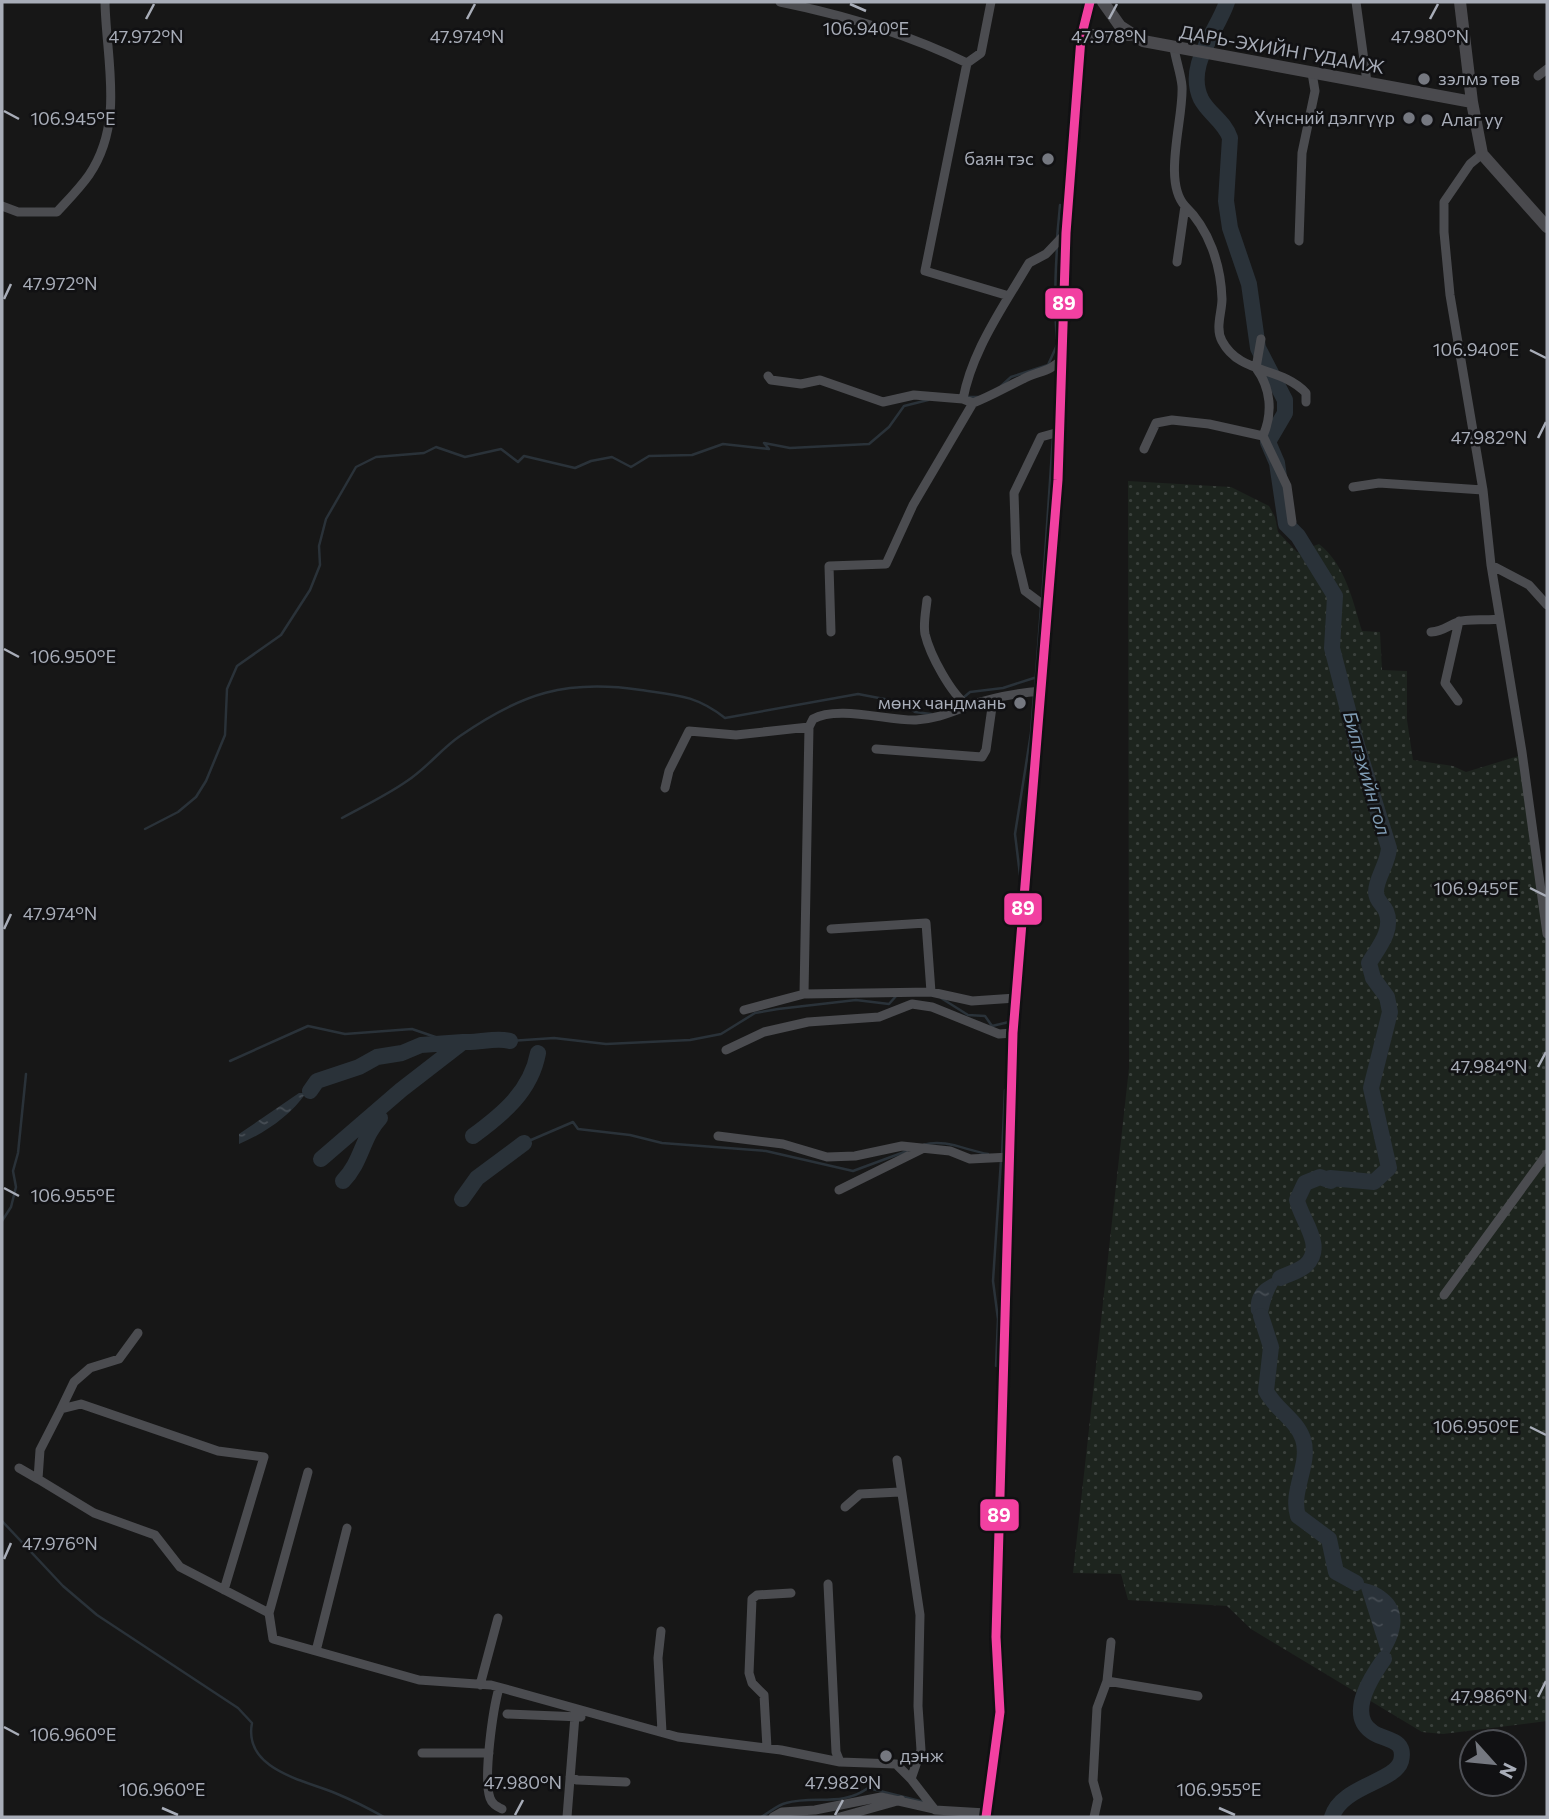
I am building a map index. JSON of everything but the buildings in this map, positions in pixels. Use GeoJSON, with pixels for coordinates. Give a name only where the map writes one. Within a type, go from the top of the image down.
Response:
{"type":"FeatureCollection","features":[{"type":"Feature","properties":{"kind":"main road"},"geometry":{"type":"LineString","coordinates":[[986,1815],[1000,1712],[996,1637],[1013,1033],[1049,608],[1063,357],[1066,233],[1081,35],[1090,2]]}},
{"type":"Feature","properties":{"kind":"main road"},"geometry":{"type":"LineString","coordinates":[[1104,2],[1130,35]]}},
{"type":"Feature","properties":{"kind":"main road"},"geometry":{"type":"LineString","coordinates":[[1460,2],[1472,102],[1482,155],[1547,227]]}},
{"type":"Feature","properties":{"kind":"main road","name":"ДАРЬ-ЭХИЙН ГУДАМЖ"},"geometry":{"type":"LineString","coordinates":[[1081,35],[1130,35],[1189,52],[1472,102]]}},
{"type":"Feature","properties":{"kind":"street"},"geometry":{"type":"LineString","coordinates":[[2,206],[18,212],[57,212],[90,174],[110,126],[112,74],[105,2]]}},
{"type":"Feature","properties":{"kind":"street"},"geometry":{"type":"LineString","coordinates":[[780,2],[856,20],[926,44],[967,63]]}},
{"type":"Feature","properties":{"kind":"street"},"geometry":{"type":"LineString","coordinates":[[991,2],[981,53],[967,63],[925,271],[1009,296]]}},
{"type":"Feature","properties":{"kind":"street"},"geometry":{"type":"LineString","coordinates":[[1356,2],[1367,82]]}},
{"type":"Feature","properties":{"kind":"street"},"geometry":{"type":"LineString","coordinates":[[1174,48],[1182,87],[1176,181],[1180,200],[1201,224],[1212,246],[1222,299],[1220,338],[1231,355],[1246,366],[1274,373],[1296,383],[1306,393],[1306,402]]}},
{"type":"Feature","properties":{"kind":"street"},"geometry":{"type":"LineString","coordinates":[[1538,76],[1547,69]]}},
{"type":"Feature","properties":{"kind":"street"},"geometry":{"type":"LineString","coordinates":[[1299,240],[1302,153],[1315,91],[1312,73]]}},
{"type":"Feature","properties":{"kind":"street"},"geometry":{"type":"LineString","coordinates":[[1482,155],[1471,164],[1444,202],[1450,295],[1483,490],[1491,565],[1542,866],[1547,934]]}},
{"type":"Feature","properties":{"kind":"street"},"geometry":{"type":"LineString","coordinates":[[1177,262],[1185,205]]}},
{"type":"Feature","properties":{"kind":"street"},"geometry":{"type":"LineString","coordinates":[[963,399],[971,363],[983,348],[1029,263],[1046,254],[1066,233]]}},
{"type":"Feature","properties":{"kind":"street"},"geometry":{"type":"LineString","coordinates":[[1261,339],[1259,369],[1270,409],[1270,420],[1263,436],[1287,486],[1292,522]]}},
{"type":"Feature","properties":{"kind":"street"},"geometry":{"type":"LineString","coordinates":[[831,632],[829,566],[886,564],[913,505],[973,403],[1002,392],[1025,378],[1048,372],[1063,357]]}},
{"type":"Feature","properties":{"kind":"street"},"geometry":{"type":"LineString","coordinates":[[768,376],[771,380],[801,383],[820,380],[884,401],[914,394],[963,399],[973,403]]}},
{"type":"Feature","properties":{"kind":"street"},"geometry":{"type":"LineString","coordinates":[[1144,449],[1156,423],[1172,420],[1263,436]]}},
{"type":"Feature","properties":{"kind":"street"},"geometry":{"type":"LineString","coordinates":[[1049,608],[1026,591],[1016,553],[1014,493],[1041,437],[1059,432]]}},
{"type":"Feature","properties":{"kind":"street"},"geometry":{"type":"LineString","coordinates":[[1353,487],[1379,483],[1483,490]]}},
{"type":"Feature","properties":{"kind":"street"},"geometry":{"type":"LineString","coordinates":[[1491,565],[1529,585],[1547,605]]}},
{"type":"Feature","properties":{"kind":"street"},"geometry":{"type":"LineString","coordinates":[[927,600],[925,633],[944,679],[955,697],[968,706]]}},
{"type":"Feature","properties":{"kind":"street"},"geometry":{"type":"LineString","coordinates":[[1431,632],[1446,631],[1460,621],[1483,622],[1500,619]]}},
{"type":"Feature","properties":{"kind":"street"},"geometry":{"type":"LineString","coordinates":[[1458,701],[1445,683],[1460,621]]}},
{"type":"Feature","properties":{"kind":"street"},"geometry":{"type":"LineString","coordinates":[[665,788],[668,771],[689,731],[736,735],[809,727],[820,715],[913,720],[942,718],[968,706],[1042,691]]}},
{"type":"Feature","properties":{"kind":"street"},"geometry":{"type":"LineString","coordinates":[[876,749],[982,757],[986,750],[993,700]]}},
{"type":"Feature","properties":{"kind":"street"},"geometry":{"type":"LineString","coordinates":[[804,995],[809,727]]}},
{"type":"Feature","properties":{"kind":"street"},"geometry":{"type":"LineString","coordinates":[[831,929],[926,923],[931,992]]}},
{"type":"Feature","properties":{"kind":"street"},"geometry":{"type":"LineString","coordinates":[[744,1010],[804,995],[931,992],[972,1001],[1016,998]]}},
{"type":"Feature","properties":{"kind":"street"},"geometry":{"type":"LineString","coordinates":[[726,1050],[764,1032],[808,1022],[880,1017],[912,1004],[933,1007],[999,1034],[1013,1033]]}},
{"type":"Feature","properties":{"kind":"street"},"geometry":{"type":"LineString","coordinates":[[718,1136],[783,1144],[827,1157],[855,1156],[888,1147],[924,1148],[970,1159],[1011,1157]]}},
{"type":"Feature","properties":{"kind":"street"},"geometry":{"type":"LineString","coordinates":[[839,1190],[924,1148]]}},
{"type":"Feature","properties":{"kind":"street"},"geometry":{"type":"LineString","coordinates":[[1444,1295],[1547,1154]]}},
{"type":"Feature","properties":{"kind":"street"},"geometry":{"type":"LineString","coordinates":[[38,1479],[40,1450],[74,1382],[90,1368],[119,1359],[138,1333]]}},
{"type":"Feature","properties":{"kind":"street"},"geometry":{"type":"LineString","coordinates":[[61,1409],[81,1404],[218,1451],[264,1457],[252,1505],[224,1590]]}},
{"type":"Feature","properties":{"kind":"street"},"geometry":{"type":"LineString","coordinates":[[897,1460],[920,1615],[920,1751],[911,1779]]}},
{"type":"Feature","properties":{"kind":"street"},"geometry":{"type":"LineString","coordinates":[[19,1468],[94,1513],[155,1535],[180,1567],[269,1613]]}},
{"type":"Feature","properties":{"kind":"street"},"geometry":{"type":"LineString","coordinates":[[308,1472],[269,1613],[274,1639],[419,1679],[499,1688],[662,1732],[840,1762],[896,1764],[935,1810]]}},
{"type":"Feature","properties":{"kind":"street"},"geometry":{"type":"LineString","coordinates":[[845,1507],[860,1494],[900,1492]]}},
{"type":"Feature","properties":{"kind":"street"},"geometry":{"type":"LineString","coordinates":[[316,1651],[347,1528]]}},
{"type":"Feature","properties":{"kind":"street"},"geometry":{"type":"LineString","coordinates":[[828,1584],[836,1752],[840,1762]]}},
{"type":"Feature","properties":{"kind":"street"},"geometry":{"type":"LineString","coordinates":[[767,1748],[764,1695],[752,1683],[749,1673],[752,1599],[757,1595],[790,1593]]}},
{"type":"Feature","properties":{"kind":"street"},"geometry":{"type":"LineString","coordinates":[[481,1685],[498,1618]]}},
{"type":"Feature","properties":{"kind":"street"},"geometry":{"type":"LineString","coordinates":[[661,1630],[658,1658],[662,1732]]}},
{"type":"Feature","properties":{"kind":"street"},"geometry":{"type":"LineString","coordinates":[[1094,1817],[1098,1799],[1093,1781],[1097,1708],[1107,1681],[1111,1642]]}},
{"type":"Feature","properties":{"kind":"street"},"geometry":{"type":"LineString","coordinates":[[1107,1681],[1198,1696]]}},
{"type":"Feature","properties":{"kind":"street"},"geometry":{"type":"LineString","coordinates":[[499,1688],[489,1753],[489,1793],[493,1804],[502,1809]]}},
{"type":"Feature","properties":{"kind":"street"},"geometry":{"type":"LineString","coordinates":[[507,1714],[607,1718]]}},
{"type":"Feature","properties":{"kind":"street"},"geometry":{"type":"LineString","coordinates":[[567,1817],[575,1716]]}},
{"type":"Feature","properties":{"kind":"street"},"geometry":{"type":"LineString","coordinates":[[422,1753],[489,1753]]}},
{"type":"Feature","properties":{"kind":"street"},"geometry":{"type":"LineString","coordinates":[[570,1777],[578,1780],[626,1782]]}},
{"type":"Feature","properties":{"kind":"street"},"geometry":{"type":"LineString","coordinates":[[773,1817],[782,1812],[814,1810],[881,1797],[903,1800],[935,1810],[986,1815]]}},
{"type":"Feature","properties":{"kind":"street"},"geometry":{"type":"LineString","coordinates":[[840,1817],[903,1800]]}},
{"type":"Feature","properties":{"kind":"shaded area"},"geometry":{"type":"Polygon","coordinates":[[[1128,481],[1231,487],[1269,506],[1278,532],[1297,552],[1319,544],[1342,572],[1362,631],[1380,632],[1382,670],[1407,671],[1407,720],[1413,760],[1453,766],[1466,772],[1525,754],[1547,939],[1547,1721],[1491,1728],[1458,1728],[1458,1732],[1443,1734],[1422,1732],[1251,1629],[1227,1606],[1128,1600],[1121,1574],[1073,1573],[1129,1068],[1128,481]]]}},
{"type":"Feature","properties":{"kind":"water"},"geometry":{"type":"Polygon","coordinates":[[[299,1093],[306,1093],[285,1116],[258,1135],[239,1144],[239,1134],[299,1093]]]}},
{"type":"Feature","properties":{"kind":"water"},"geometry":{"type":"Polygon","coordinates":[[[1298,1268],[1299,1270],[1284,1277],[1276,1289],[1268,1314],[1267,1336],[1251,1312],[1254,1293],[1265,1282],[1298,1268]]]}},
{"type":"Feature","properties":{"kind":"water"},"geometry":{"type":"Polygon","coordinates":[[[1339,1573],[1352,1580],[1375,1586],[1389,1595],[1397,1605],[1400,1629],[1390,1653],[1374,1675],[1371,1674],[1383,1658],[1360,1585],[1342,1579],[1339,1573]]]}},
{"type":"Feature","properties":{"kind":"waterway","name":"Билгэхийн гол"},"geometry":{"type":"LineString","coordinates":[[1227,2],[1204,49],[1197,74],[1197,86],[1204,104],[1230,138],[1226,201],[1230,228],[1249,284],[1258,348],[1285,400],[1285,413],[1268,442],[1277,463],[1286,524],[1298,536],[1335,596],[1332,648],[1357,745],[1389,848],[1376,892],[1388,918],[1387,932],[1369,963],[1373,978],[1387,997],[1390,1012],[1371,1088],[1389,1168],[1374,1182],[1330,1178],[1331,1181],[1320,1177],[1305,1183],[1297,1200],[1313,1241],[1312,1258],[1297,1271],[1280,1278]]}},
{"type":"Feature","properties":{"kind":"waterway"},"geometry":{"type":"LineString","coordinates":[[1057,238],[1060,205]]}},
{"type":"Feature","properties":{"kind":"waterway"},"geometry":{"type":"LineString","coordinates":[[1057,248],[1057,339]]}},
{"type":"Feature","properties":{"kind":"waterway"},"geometry":{"type":"LineString","coordinates":[[1001,386],[1011,377],[1048,365],[1057,345]]}},
{"type":"Feature","properties":{"kind":"waterway"},"geometry":{"type":"LineString","coordinates":[[966,397],[980,397]]}},
{"type":"Feature","properties":{"kind":"waterway"},"geometry":{"type":"LineString","coordinates":[[145,829],[178,812],[196,797],[206,781],[225,735],[227,689],[237,666],[281,635],[310,590],[320,565],[319,546],[326,519],[356,467],[376,457],[424,453],[436,447],[465,457],[501,449],[518,462],[524,456],[575,468],[591,461],[612,457],[631,467],[649,456],[692,455],[723,444],[769,449],[764,443],[790,448],[869,444],[889,427],[904,406],[928,400]]}},
{"type":"Feature","properties":{"kind":"waterway"},"geometry":{"type":"LineString","coordinates":[[1042,600],[1053,436]]}},
{"type":"Feature","properties":{"kind":"waterway"},"geometry":{"type":"LineString","coordinates":[[1035,688],[1041,607]]}},
{"type":"Feature","properties":{"kind":"waterway"},"geometry":{"type":"LineString","coordinates":[[949,710],[970,692],[1003,688],[1034,678]]}},
{"type":"Feature","properties":{"kind":"waterway"},"geometry":{"type":"LineString","coordinates":[[342,818],[407,781],[453,741],[483,721],[525,700],[567,688],[614,687],[675,695],[695,700],[725,718],[858,694],[900,702],[915,712],[931,714]]}},
{"type":"Feature","properties":{"kind":"waterway"},"geometry":{"type":"LineString","coordinates":[[1020,875],[1015,834],[1031,733],[1034,694]]}},
{"type":"Feature","properties":{"kind":"waterway"},"geometry":{"type":"LineString","coordinates":[[510,1041],[554,1038],[606,1044],[690,1040],[721,1034],[755,1013],[856,1000],[889,1004],[897,995]]}},
{"type":"Feature","properties":{"kind":"waterway"},"geometry":{"type":"LineString","coordinates":[[941,998],[968,1015],[985,1016],[992,1026],[1009,1022]]}},
{"type":"Feature","properties":{"kind":"waterway"},"geometry":{"type":"LineString","coordinates":[[230,1061],[308,1026],[345,1034],[412,1029],[450,1042]]}},
{"type":"Feature","properties":{"kind":"waterway"},"geometry":{"type":"LineString","coordinates":[[321,1159],[401,1090],[463,1042],[510,1041]]}},
{"type":"Feature","properties":{"kind":"waterway"},"geometry":{"type":"LineString","coordinates":[[310,1091],[317,1081],[359,1067],[377,1057],[402,1053],[421,1045],[463,1042]]}},
{"type":"Feature","properties":{"kind":"waterway"},"geometry":{"type":"LineString","coordinates":[[473,1136],[505,1110],[522,1090],[538,1053]]}},
{"type":"Feature","properties":{"kind":"waterway"},"geometry":{"type":"LineString","coordinates":[[2,1221],[11,1207],[16,1187],[13,1171],[18,1153],[26,1074]]}},
{"type":"Feature","properties":{"kind":"waterway"},"geometry":{"type":"LineString","coordinates":[[1002,1154],[1005,1090]]}},
{"type":"Feature","properties":{"kind":"waterway"},"geometry":{"type":"LineString","coordinates":[[343,1181],[380,1118]]}},
{"type":"Feature","properties":{"kind":"waterway"},"geometry":{"type":"LineString","coordinates":[[524,1143],[573,1122],[578,1129],[630,1135],[662,1143],[766,1151],[853,1171],[907,1151]]}},
{"type":"Feature","properties":{"kind":"waterway"},"geometry":{"type":"LineString","coordinates":[[462,1199],[477,1178],[524,1143]]}},
{"type":"Feature","properties":{"kind":"waterway"},"geometry":{"type":"LineString","coordinates":[[923,1145],[948,1144],[988,1154]]}},
{"type":"Feature","properties":{"kind":"waterway"},"geometry":{"type":"LineString","coordinates":[[996,1366],[998,1319],[993,1281],[1001,1160]]}},
{"type":"Feature","properties":{"kind":"waterway","name":"Билгэхийн гол"},"geometry":{"type":"LineString","coordinates":[[1261,1316],[1271,1347],[1266,1391],[1296,1426],[1305,1448],[1297,1497],[1298,1516],[1329,1539],[1336,1572],[1356,1583]]}},
{"type":"Feature","properties":{"kind":"waterway"},"geometry":{"type":"LineString","coordinates":[[2,1521],[63,1586],[97,1615],[238,1708],[252,1723],[252,1739],[257,1752],[266,1762],[292,1777],[360,1804],[384,1817]]}},
{"type":"Feature","properties":{"kind":"waterway","name":"Билгэхийн гол"},"geometry":{"type":"LineString","coordinates":[[1332,1817],[1346,1798],[1389,1774],[1401,1761],[1402,1753],[1397,1744],[1371,1731],[1361,1715],[1361,1705],[1368,1685],[1384,1659]]}},
{"type":"Feature","properties":{"kind":"waterway"},"geometry":{"type":"LineString","coordinates":[[761,1817],[786,1803],[838,1799],[858,1794],[868,1788],[924,1802]]}},
{"type":"Feature","properties":{"kind":"transit line","name":"89"},"geometry":{"type":"LineString","coordinates":[[986,1817],[1000,1712],[996,1637],[1013,1033],[1058,480],[1066,233],[1081,38],[1090,2]]}},
{"type":"Feature","properties":{"kind":"place","name":"зэлмэ төв"},"geometry":{"type":"Point","coordinates":[1424,79]}},
{"type":"Feature","properties":{"kind":"place","name":"Хүнсний дэлгүүр"},"geometry":{"type":"Point","coordinates":[1409,118]}},
{"type":"Feature","properties":{"kind":"place","name":"Алаг уу"},"geometry":{"type":"Point","coordinates":[1427,120]}},
{"type":"Feature","properties":{"kind":"place","name":"баян тэс"},"geometry":{"type":"Point","coordinates":[1048,159]}},
{"type":"Feature","properties":{"kind":"place","name":"мөнх чандмань"},"geometry":{"type":"Point","coordinates":[1020,703]}},
{"type":"Feature","properties":{"kind":"place","name":"дэнж"},"geometry":{"type":"Point","coordinates":[886,1756]}}]}
